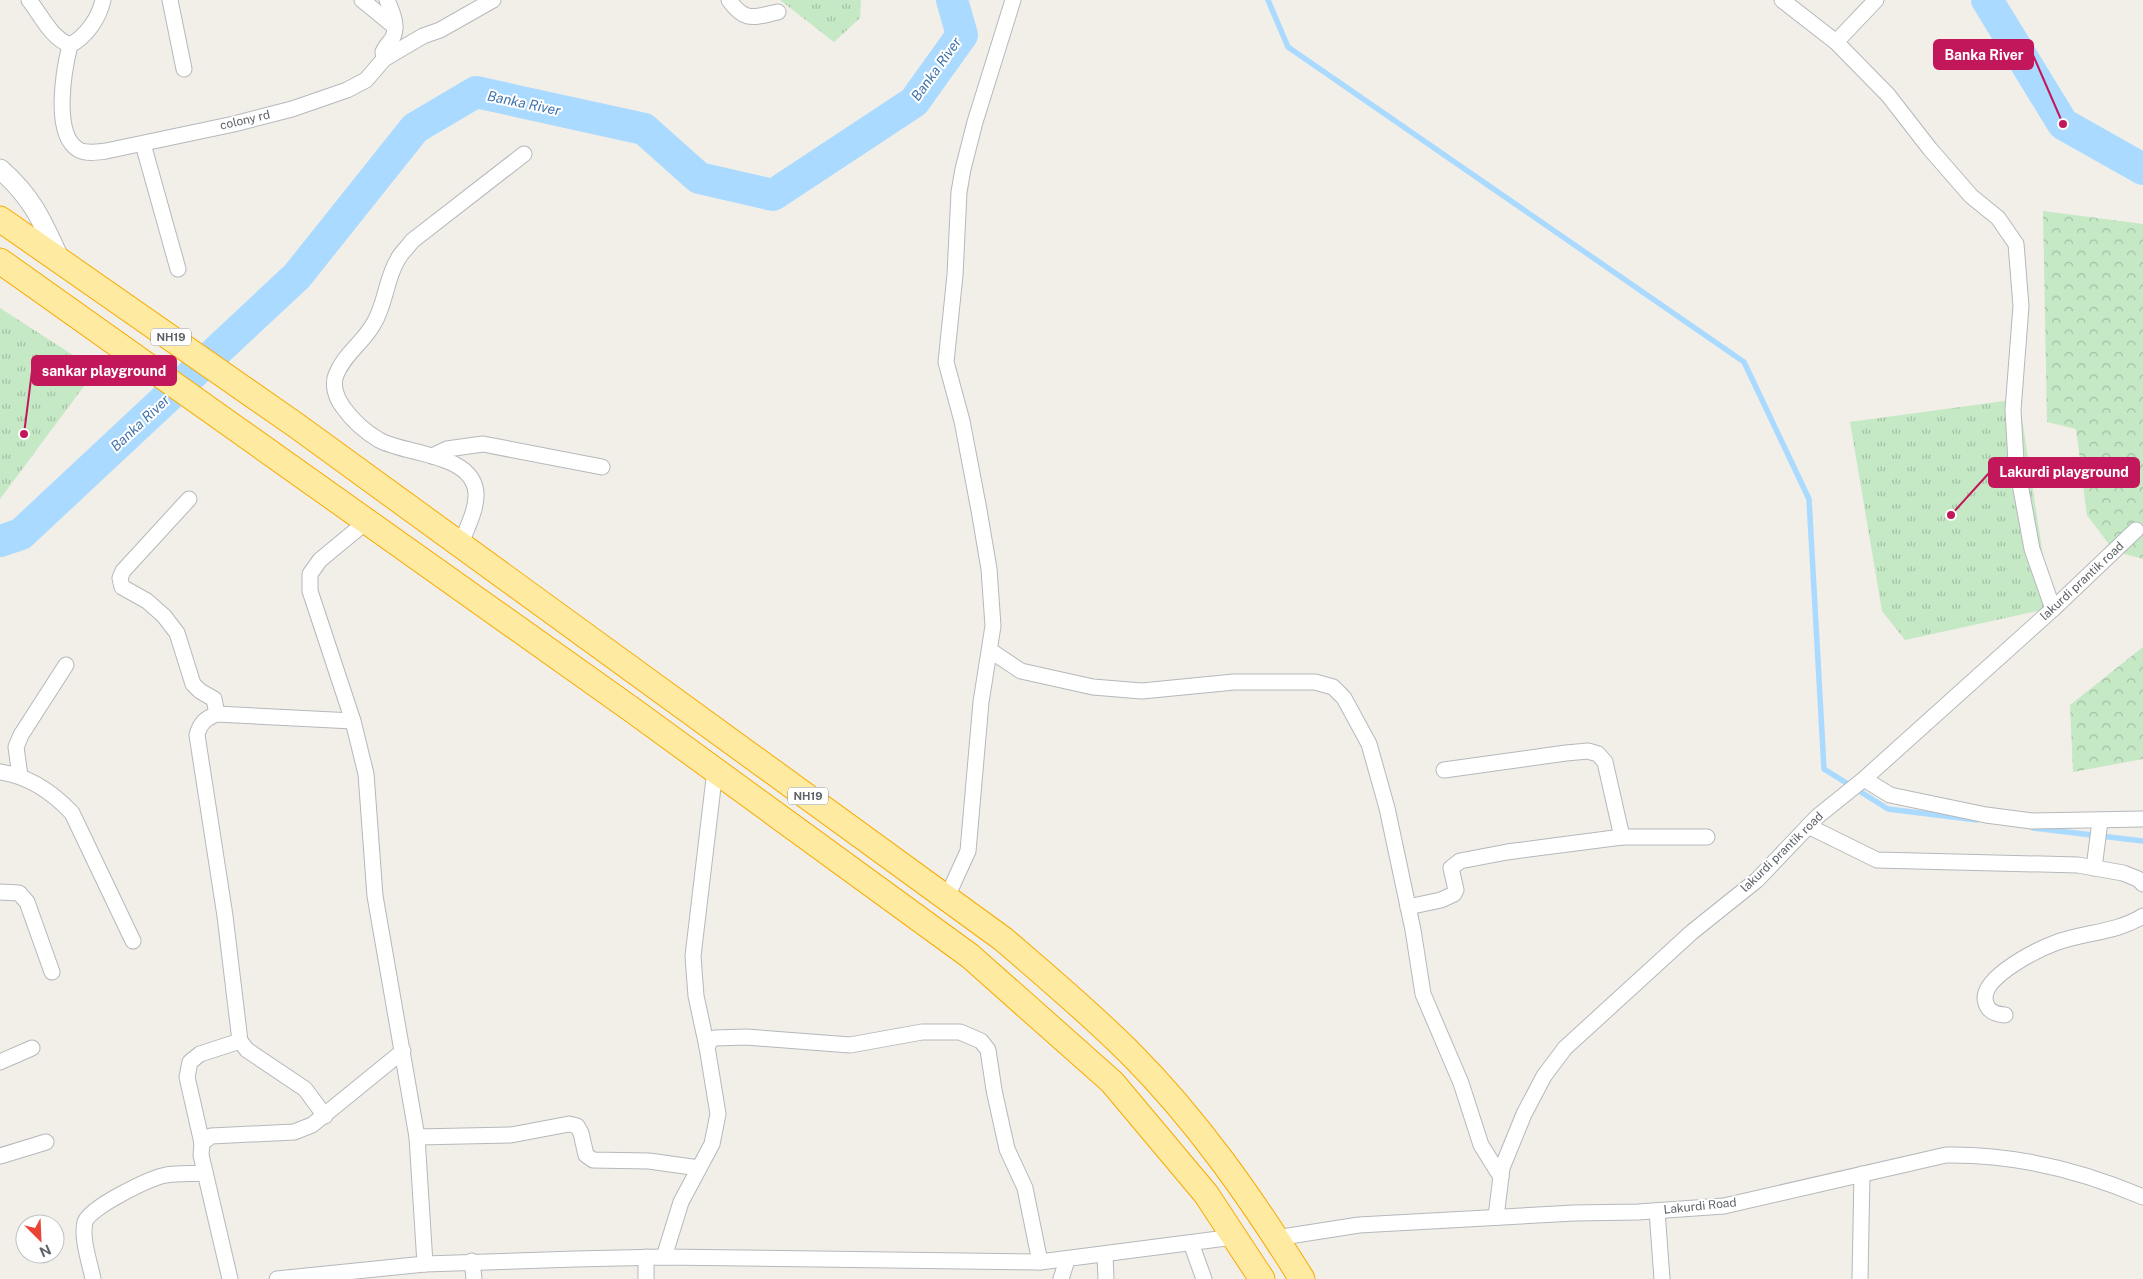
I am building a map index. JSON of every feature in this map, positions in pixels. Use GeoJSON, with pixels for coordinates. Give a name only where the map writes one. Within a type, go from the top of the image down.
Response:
{"type":"FeatureCollection","features":[{"type":"Feature","properties":{"kind":"highway","name":"NH19"},"geometry":{"type":"LineString","coordinates":[[0,219],[243,387],[947,897],[1017,951],[1131,1054],[1185,1114],[1232,1175],[1302,1279]]}},
{"type":"Feature","properties":{"kind":"highway","name":"NH19"},"geometry":{"type":"LineString","coordinates":[[2,263],[715,770],[970,956],[1112,1082],[1206,1194],[1262,1279]]}},
{"type":"Feature","properties":{"kind":"street"},"geometry":{"type":"LineString","coordinates":[[29,0],[62,42],[70,45],[78,41],[94,21],[102,0]]}},
{"type":"Feature","properties":{"kind":"street"},"geometry":{"type":"LineString","coordinates":[[170,0],[184,69]]}},
{"type":"Feature","properties":{"kind":"street"},"geometry":{"type":"LineString","coordinates":[[362,0],[394,28]]}},
{"type":"Feature","properties":{"kind":"street"},"geometry":{"type":"LineString","coordinates":[[384,59],[383,52],[392,38],[394,28],[393,16],[386,0]]}},
{"type":"Feature","properties":{"kind":"street","name":"colony rd"},"geometry":{"type":"LineString","coordinates":[[70,45],[62,82],[61,98],[66,127],[73,145],[80,150],[92,153],[234,124],[316,102],[360,83],[384,59],[423,36],[440,30],[493,0]]}},
{"type":"Feature","properties":{"kind":"street"},"geometry":{"type":"LineString","coordinates":[[729,0],[737,12],[751,18],[778,12]]}},
{"type":"Feature","properties":{"kind":"street"},"geometry":{"type":"LineString","coordinates":[[947,897],[968,851],[981,702],[994,626],[989,569],[962,420],[946,362],[955,275],[962,169],[1013,0]]}},
{"type":"Feature","properties":{"kind":"street"},"geometry":{"type":"LineString","coordinates":[[1782,0],[1836,42],[1888,95],[1930,149],[1971,196],[1998,218],[2016,244],[2021,306],[2013,410],[2016,462],[2032,549],[2053,609]]}},
{"type":"Feature","properties":{"kind":"street"},"geometry":{"type":"LineString","coordinates":[[1836,42],[1876,0]]}},
{"type":"Feature","properties":{"kind":"street"},"geometry":{"type":"LineString","coordinates":[[143,144],[178,269]]}},
{"type":"Feature","properties":{"kind":"street"},"geometry":{"type":"LineString","coordinates":[[461,544],[474,507],[476,492],[471,478],[460,466],[379,440],[353,421],[340,403],[335,391],[335,376],[344,360],[374,324],[383,305],[390,277],[398,258],[412,242],[524,154]]}},
{"type":"Feature","properties":{"kind":"street"},"geometry":{"type":"LineString","coordinates":[[0,169],[26,193],[38,212],[60,260]]}},
{"type":"Feature","properties":{"kind":"street"},"geometry":{"type":"LineString","coordinates":[[432,456],[447,449],[483,444],[602,467]]}},
{"type":"Feature","properties":{"kind":"street"},"geometry":{"type":"LineString","coordinates":[[189,499],[123,571],[120,578],[122,587],[147,601],[164,616],[177,633],[193,684],[200,691],[214,699],[217,714]]}},
{"type":"Feature","properties":{"kind":"street"},"geometry":{"type":"LineString","coordinates":[[366,522],[320,560],[310,574],[310,591],[353,721],[366,774],[376,896],[417,1137],[425,1264]]}},
{"type":"Feature","properties":{"kind":"street","name":"lakurdi prantik road"},"geometry":{"type":"LineString","coordinates":[[1496,1218],[1502,1168],[1524,1114],[1544,1076],[1565,1048],[1692,932],[1757,880],[1808,826],[2053,609],[2136,530]]}},
{"type":"Feature","properties":{"kind":"street"},"geometry":{"type":"LineString","coordinates":[[991,651],[1021,670],[1094,687],[1142,691],[1234,682],[1316,682],[1333,687],[1344,698],[1369,744],[1387,808],[1408,907],[1423,994],[1461,1082],[1481,1145],[1501,1177]]}},
{"type":"Feature","properties":{"kind":"street"},"geometry":{"type":"LineString","coordinates":[[20,776],[16,747],[21,735],[66,665]]}},
{"type":"Feature","properties":{"kind":"street"},"geometry":{"type":"LineString","coordinates":[[325,1116],[305,1089],[247,1050],[240,1041],[225,916],[197,735],[200,726],[207,718],[217,714],[353,721]]}},
{"type":"Feature","properties":{"kind":"street"},"geometry":{"type":"LineString","coordinates":[[1444,770],[1566,753],[1588,752],[1598,754],[1602,758],[1608,772],[1622,837]]}},
{"type":"Feature","properties":{"kind":"street"},"geometry":{"type":"LineString","coordinates":[[664,1257],[681,1202],[712,1144],[718,1114],[696,996],[693,956],[715,770]]}},
{"type":"Feature","properties":{"kind":"street"},"geometry":{"type":"LineString","coordinates":[[0,772],[20,776],[56,796],[72,813],[133,941]]}},
{"type":"Feature","properties":{"kind":"street"},"geometry":{"type":"LineString","coordinates":[[1861,781],[1890,794],[1986,815],[2032,821],[2099,826],[2143,819]]}},
{"type":"Feature","properties":{"kind":"street"},"geometry":{"type":"LineString","coordinates":[[1808,826],[1877,860],[1965,860],[2078,865],[2123,873],[2138,879],[2143,884]]}},
{"type":"Feature","properties":{"kind":"street"},"geometry":{"type":"LineString","coordinates":[[2094,868],[2099,826]]}},
{"type":"Feature","properties":{"kind":"street"},"geometry":{"type":"LineString","coordinates":[[1408,907],[1441,900],[1454,894],[1456,890],[1451,868],[1460,861],[1507,852],[1622,837],[1707,838]]}},
{"type":"Feature","properties":{"kind":"street"},"geometry":{"type":"LineString","coordinates":[[0,892],[19,893],[27,902],[52,972]]}},
{"type":"Feature","properties":{"kind":"street"},"geometry":{"type":"LineString","coordinates":[[2005,1015],[1992,1013],[1988,1008],[1986,991],[1994,978],[2026,957],[2056,943],[2129,924],[2143,916]]}},
{"type":"Feature","properties":{"kind":"street"},"geometry":{"type":"LineString","coordinates":[[707,1048],[711,1040],[715,1038],[746,1037],[850,1045],[922,1032],[960,1032],[981,1040],[988,1050],[994,1090],[1008,1149],[1024,1188],[1040,1262]]}},
{"type":"Feature","properties":{"kind":"street"},"geometry":{"type":"LineString","coordinates":[[230,1279],[201,1155],[202,1143],[188,1077],[190,1062],[200,1054],[240,1041]]}},
{"type":"Feature","properties":{"kind":"street"},"geometry":{"type":"LineString","coordinates":[[0,1062],[32,1048]]}},
{"type":"Feature","properties":{"kind":"street"},"geometry":{"type":"LineString","coordinates":[[202,1143],[211,1136],[294,1132],[312,1125],[403,1051]]}},
{"type":"Feature","properties":{"kind":"street"},"geometry":{"type":"LineString","coordinates":[[417,1137],[511,1135],[569,1124],[578,1126],[586,1155],[592,1160],[650,1161],[699,1168]]}},
{"type":"Feature","properties":{"kind":"street"},"geometry":{"type":"LineString","coordinates":[[0,1156],[46,1142]]}},
{"type":"Feature","properties":{"kind":"street","name":"Lakurdi Road"},"geometry":{"type":"LineString","coordinates":[[1276,1238],[1359,1225],[1657,1211],[1724,1206],[1946,1156],[1980,1154],[2016,1158],[2099,1178],[2143,1197]]}},
{"type":"Feature","properties":{"kind":"street"},"geometry":{"type":"LineString","coordinates":[[93,1279],[84,1234],[86,1221],[92,1212],[145,1181],[166,1175],[205,1173]]}},
{"type":"Feature","properties":{"kind":"street"},"geometry":{"type":"LineString","coordinates":[[1860,1279],[1862,1174]]}},
{"type":"Feature","properties":{"kind":"street"},"geometry":{"type":"LineString","coordinates":[[1657,1211],[1662,1279]]}},
{"type":"Feature","properties":{"kind":"street"},"geometry":{"type":"LineString","coordinates":[[277,1279],[364,1274],[425,1264],[472,1261],[646,1257],[1040,1262],[1234,1237]]}},
{"type":"Feature","properties":{"kind":"street"},"geometry":{"type":"LineString","coordinates":[[1191,1243],[1204,1279]]}},
{"type":"Feature","properties":{"kind":"street"},"geometry":{"type":"LineString","coordinates":[[1105,1255],[1106,1279]]}},
{"type":"Feature","properties":{"kind":"street"},"geometry":{"type":"LineString","coordinates":[[646,1257],[646,1279]]}},
{"type":"Feature","properties":{"kind":"street"},"geometry":{"type":"LineString","coordinates":[[1061,1279],[1067,1260]]}},
{"type":"Feature","properties":{"kind":"street"},"geometry":{"type":"LineString","coordinates":[[472,1261],[474,1279]]}},
{"type":"Feature","properties":{"kind":"green space"},"geometry":{"type":"Polygon","coordinates":[[[780,0],[861,0],[860,18],[834,42],[780,0]]]}},
{"type":"Feature","properties":{"kind":"green space"},"geometry":{"type":"Polygon","coordinates":[[[2043,211],[2143,224],[2143,559],[2114,551],[2087,515],[2076,429],[2047,422],[2043,211]]]}},
{"type":"Feature","properties":{"kind":"green space"},"geometry":{"type":"Polygon","coordinates":[[[0,308],[96,370],[0,499],[0,308]]]}},
{"type":"Feature","properties":{"kind":"green space"},"geometry":{"type":"Polygon","coordinates":[[[2019,399],[2051,608],[1905,640],[1882,611],[1850,422],[2019,399]]]}},
{"type":"Feature","properties":{"kind":"green space"},"geometry":{"type":"Polygon","coordinates":[[[2143,647],[2143,759],[2073,772],[2070,705],[2143,647]]]}},
{"type":"Feature","properties":{"kind":"waterway","name":"Banka River"},"geometry":{"type":"LineString","coordinates":[[0,541],[21,534],[297,276],[415,128],[476,92],[644,129],[699,178],[773,195],[914,102],[962,35],[952,0]]}},
{"type":"Feature","properties":{"kind":"waterway"},"geometry":{"type":"LineString","coordinates":[[1268,0],[1288,47],[1744,362],[1809,499],[1824,769],[1888,809],[1977,820]]}},
{"type":"Feature","properties":{"kind":"waterway","name":"Banka River"},"geometry":{"type":"LineString","coordinates":[[1987,0],[2063,124],[2143,169]]}},
{"type":"Feature","properties":{"kind":"waterway"},"geometry":{"type":"LineString","coordinates":[[2033,828],[2143,841]]}},
{"type":"Feature","properties":{"kind":"place","name":"Banka River"},"geometry":{"type":"Point","coordinates":[2063,124]}},
{"type":"Feature","properties":{"kind":"place","name":"sankar playground"},"geometry":{"type":"Point","coordinates":[24,434]}},
{"type":"Feature","properties":{"kind":"place","name":"Lakurdi playground"},"geometry":{"type":"Point","coordinates":[1951,515]}}]}
